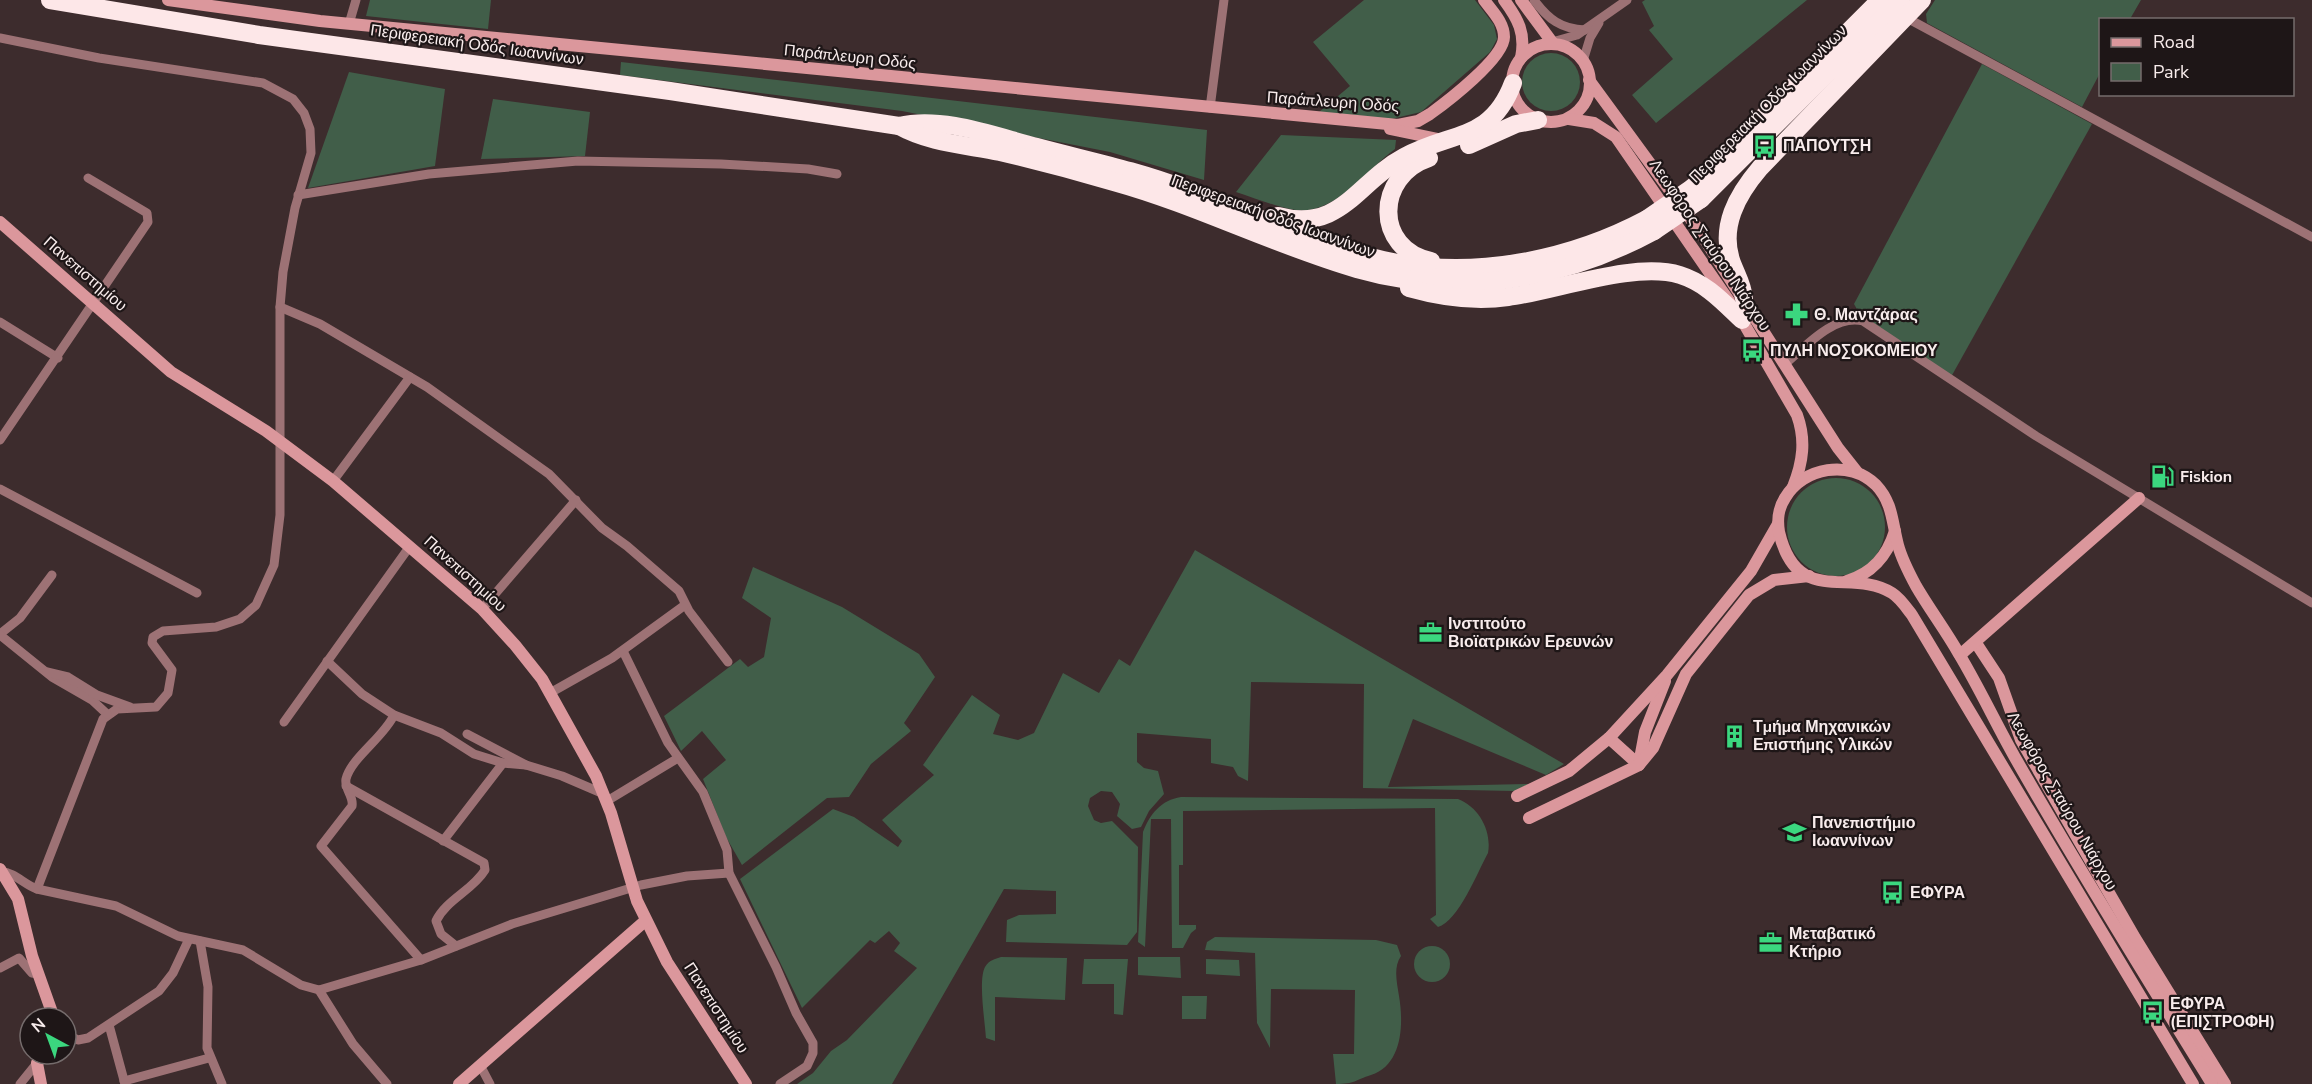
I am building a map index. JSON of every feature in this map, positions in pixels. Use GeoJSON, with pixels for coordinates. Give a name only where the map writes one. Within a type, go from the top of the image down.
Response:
{"type":"FeatureCollection","features":[{"type":"Feature","properties":{"kind":"highway","name":"Περιφερειακή Οδός Ιωαννίνων"},"geometry":{"type":"LineString","coordinates":[[50,0],[259,36],[693,94],[899,126],[927,138],[1030,160],[1151,193],[1371,273],[1460,283],[1517,279],[1587,262],[1651,225],[1696,193],[1903,9]]}},
{"type":"Feature","properties":{"kind":"highway"},"geometry":{"type":"LineString","coordinates":[[1848,32],[1866,0]]}},
{"type":"Feature","properties":{"kind":"highway","name":"Περιφερειακή Οδός Ιωαννίνων"},"geometry":{"type":"LineString","coordinates":[[1696,193],[1880,0]]}},
{"type":"Feature","properties":{"kind":"highway"},"geometry":{"type":"LineString","coordinates":[[1744,299],[1728,246],[1730,220],[1738,198],[1760,168],[1903,9],[1922,0]]}},
{"type":"Feature","properties":{"kind":"highway"},"geometry":{"type":"LineString","coordinates":[[1240,210],[1296,220],[1325,216],[1343,207],[1397,161],[1444,140],[1480,128],[1491,121],[1501,109],[1513,83]]}},
{"type":"Feature","properties":{"kind":"highway"},"geometry":{"type":"LineString","coordinates":[[1456,268],[1415,256],[1401,244],[1392,230],[1389,216],[1389,201],[1394,184],[1409,168],[1422,160],[1472,144],[1524,122],[1538,120]]}},
{"type":"Feature","properties":{"kind":"highway","name":"Περιφερειακή Οδός Ιωαννίνων"},"geometry":{"type":"LineString","coordinates":[[899,126],[921,121],[1009,141],[1179,187],[1381,260],[1412,265],[1456,268],[1504,264],[1552,255],[1651,225]]}},
{"type":"Feature","properties":{"kind":"highway"},"geometry":{"type":"LineString","coordinates":[[1371,273],[1396,285],[1435,295],[1490,299],[1631,274],[1662,272],[1680,275],[1703,285],[1742,320]]}},
{"type":"Feature","properties":{"kind":"street","name":"Παράπλευρη Οδός"},"geometry":{"type":"LineString","coordinates":[[168,0],[349,24],[1378,124],[1405,124],[1426,117],[1492,60],[1501,48],[1504,38],[1502,25],[1484,0]]}},
{"type":"Feature","properties":{"kind":"street"},"geometry":{"type":"LineString","coordinates":[[349,24],[356,0]]}},
{"type":"Feature","properties":{"kind":"street"},"geometry":{"type":"LineString","coordinates":[[1210,108],[1224,0]]}},
{"type":"Feature","properties":{"kind":"street"},"geometry":{"type":"LineString","coordinates":[[1504,0],[1523,31],[1524,45],[1513,83],[1516,102],[1524,111],[1538,120],[1559,122],[1569,119],[1581,109],[1587,98],[1589,80],[1583,61],[1571,50],[1552,42],[1521,0]]}},
{"type":"Feature","properties":{"kind":"street"},"geometry":{"type":"LineString","coordinates":[[1534,0],[1557,24],[1570,30],[1585,30]]}},
{"type":"Feature","properties":{"kind":"street"},"geometry":{"type":"LineString","coordinates":[[1521,59],[1535,47],[1568,39],[1585,30],[1627,0]]}},
{"type":"Feature","properties":{"kind":"street"},"geometry":{"type":"LineString","coordinates":[[1903,9],[2312,237]]}},
{"type":"Feature","properties":{"kind":"street"},"geometry":{"type":"LineString","coordinates":[[1583,61],[1593,31],[1607,15]]}},
{"type":"Feature","properties":{"kind":"street"},"geometry":{"type":"LineString","coordinates":[[0,38],[99,58],[249,80],[285,93],[304,113],[311,138],[311,153],[298,195],[283,272],[280,307],[277,552],[265,591],[251,610],[234,622],[216,627],[163,632],[154,635],[152,643],[171,670],[168,693],[156,707],[130,707],[107,714],[97,732],[87,765],[60,824],[37,889]]}},
{"type":"Feature","properties":{"kind":"street","name":"Λεωφόρος Σταύρου Νιάρχου"},"geometry":{"type":"LineString","coordinates":[[1589,80],[1670,188],[1786,363],[1838,448],[1857,472],[1871,480],[1885,496],[1892,509],[1901,555],[1912,578],[1960,656],[2022,770],[2212,1084]]}},
{"type":"Feature","properties":{"kind":"street","name":"Λεωφόρος Σταύρου Νιάρχου"},"geometry":{"type":"LineString","coordinates":[[1569,119],[1594,123],[1616,137],[1690,240],[1742,320],[1801,426],[1802,456],[1792,488],[1781,505],[1778,524],[1751,571],[1667,675]]}},
{"type":"Feature","properties":{"kind":"street"},"geometry":{"type":"LineString","coordinates":[[1378,124],[1392,130],[1444,140]]}},
{"type":"Feature","properties":{"kind":"street"},"geometry":{"type":"LineString","coordinates":[[298,195],[429,174],[578,161],[721,164],[808,169],[837,174]]}},
{"type":"Feature","properties":{"kind":"street"},"geometry":{"type":"LineString","coordinates":[[0,440],[58,358],[149,217],[147,213],[88,178]]}},
{"type":"Feature","properties":{"kind":"street","name":"Πανεπιστημίου"},"geometry":{"type":"LineString","coordinates":[[0,222],[171,372],[279,440],[333,481],[482,609],[525,656],[550,693],[605,797],[645,921],[681,986],[746,1084]]}},
{"type":"Feature","properties":{"kind":"street"},"geometry":{"type":"LineString","coordinates":[[280,307],[320,324],[410,377],[534,463],[576,500],[602,528],[674,586],[728,662]]}},
{"type":"Feature","properties":{"kind":"street"},"geometry":{"type":"LineString","coordinates":[[1786,363],[1835,325],[1847,320],[1863,321],[2036,436],[2312,603]]}},
{"type":"Feature","properties":{"kind":"street"},"geometry":{"type":"LineString","coordinates":[[0,322],[58,358]]}},
{"type":"Feature","properties":{"kind":"street"},"geometry":{"type":"LineString","coordinates":[[333,481],[410,377]]}},
{"type":"Feature","properties":{"kind":"street"},"geometry":{"type":"LineString","coordinates":[[1792,488],[1815,473],[1828,470],[1857,472]]}},
{"type":"Feature","properties":{"kind":"street"},"geometry":{"type":"LineString","coordinates":[[0,489],[197,593]]}},
{"type":"Feature","properties":{"kind":"street"},"geometry":{"type":"LineString","coordinates":[[1960,656],[2139,498]]}},
{"type":"Feature","properties":{"kind":"street"},"geometry":{"type":"LineString","coordinates":[[482,609],[576,500]]}},
{"type":"Feature","properties":{"kind":"street"},"geometry":{"type":"LineString","coordinates":[[1778,524],[1791,560],[1809,576]]}},
{"type":"Feature","properties":{"kind":"street"},"geometry":{"type":"LineString","coordinates":[[1840,584],[1862,576],[1877,565],[1891,544],[1895,530]]}},
{"type":"Feature","properties":{"kind":"street"},"geometry":{"type":"LineString","coordinates":[[284,722],[410,546]]}},
{"type":"Feature","properties":{"kind":"street"},"geometry":{"type":"LineString","coordinates":[[52,575],[20,618],[0,634],[47,672],[95,702],[107,714]]}},
{"type":"Feature","properties":{"kind":"street"},"geometry":{"type":"LineString","coordinates":[[1528,818],[1639,765],[1653,748],[1686,674],[1749,595],[1760,586],[1774,580],[1809,576]]}},
{"type":"Feature","properties":{"kind":"street","name":"Λεωφόρος Σταύρου Νιάρχου"},"geometry":{"type":"LineString","coordinates":[[1809,576],[1827,583],[1870,585],[1886,590],[1896,597],[1912,615],[2193,1084]]}},
{"type":"Feature","properties":{"kind":"street"},"geometry":{"type":"LineString","coordinates":[[550,693],[623,651],[685,604]]}},
{"type":"Feature","properties":{"kind":"street"},"geometry":{"type":"LineString","coordinates":[[1976,643],[1998,678],[2021,740],[2135,938],[2225,1084]]}},
{"type":"Feature","properties":{"kind":"street"},"geometry":{"type":"LineString","coordinates":[[623,651],[678,758],[699,785],[707,801],[727,850],[729,873],[776,967],[796,1014],[813,1043],[813,1053],[807,1066],[780,1084]]}},
{"type":"Feature","properties":{"kind":"street"},"geometry":{"type":"LineString","coordinates":[[327,661],[362,694],[394,715],[441,733],[474,754],[503,764],[526,765]]}},
{"type":"Feature","properties":{"kind":"street"},"geometry":{"type":"LineString","coordinates":[[47,672],[68,677],[97,694],[130,707]]}},
{"type":"Feature","properties":{"kind":"street"},"geometry":{"type":"LineString","coordinates":[[1639,765],[1645,732],[1667,675]]}},
{"type":"Feature","properties":{"kind":"street"},"geometry":{"type":"LineString","coordinates":[[1517,796],[1569,771],[1609,738],[1667,675]]}},
{"type":"Feature","properties":{"kind":"street"},"geometry":{"type":"LineString","coordinates":[[394,715],[385,730],[350,771],[346,786],[353,800],[352,806],[323,840],[321,847],[420,960]]}},
{"type":"Feature","properties":{"kind":"street"},"geometry":{"type":"LineString","coordinates":[[467,734],[526,765],[562,776],[605,797],[678,758]]}},
{"type":"Feature","properties":{"kind":"street"},"geometry":{"type":"LineString","coordinates":[[1609,738],[1639,765]]}},
{"type":"Feature","properties":{"kind":"street"},"geometry":{"type":"LineString","coordinates":[[443,840],[503,764]]}},
{"type":"Feature","properties":{"kind":"street"},"geometry":{"type":"LineString","coordinates":[[346,786],[474,856],[485,866],[477,882],[437,918],[438,929],[456,946]]}},
{"type":"Feature","properties":{"kind":"street"},"geometry":{"type":"LineString","coordinates":[[1,871],[37,889],[121,907],[164,930],[189,939],[243,950],[301,985],[319,990],[420,960],[518,922],[633,888],[665,879],[729,873]]}},
{"type":"Feature","properties":{"kind":"street"},"geometry":{"type":"LineString","coordinates":[[1,871],[20,905],[38,974],[50,1006]]}},
{"type":"Feature","properties":{"kind":"street"},"geometry":{"type":"LineString","coordinates":[[459,1084],[645,921]]}},
{"type":"Feature","properties":{"kind":"street"},"geometry":{"type":"LineString","coordinates":[[78,1038],[83,1040],[109,1025],[159,991],[173,974],[189,939]]}},
{"type":"Feature","properties":{"kind":"street"},"geometry":{"type":"LineString","coordinates":[[200,941],[208,987],[209,1058],[222,1084]]}},
{"type":"Feature","properties":{"kind":"street"},"geometry":{"type":"LineString","coordinates":[[0,968],[19,958],[32,973],[38,974]]}},
{"type":"Feature","properties":{"kind":"street"},"geometry":{"type":"LineString","coordinates":[[319,990],[353,1044],[387,1084]]}},
{"type":"Feature","properties":{"kind":"street"},"geometry":{"type":"LineString","coordinates":[[109,1025],[125,1083],[209,1058]]}},
{"type":"Feature","properties":{"kind":"street"},"geometry":{"type":"LineString","coordinates":[[480,1065],[490,1084]]}},
{"type":"Feature","properties":{"kind":"street"},"geometry":{"type":"LineString","coordinates":[[20,1084],[34,1066]]}},
{"type":"Feature","properties":{"kind":"street"},"geometry":{"type":"LineString","coordinates":[[40,1066],[41,1084]]}},
{"type":"Feature","properties":{"kind":"green space"},"geometry":{"type":"Polygon","coordinates":[[[370,0],[491,0],[488,29],[366,16],[370,0]]]}},
{"type":"Feature","properties":{"kind":"green space"},"geometry":{"type":"Polygon","coordinates":[[[1364,0],[1475,0],[1494,25],[1497,39],[1490,52],[1421,112],[1387,120],[1319,112],[1350,86],[1313,42],[1364,0]]]}},
{"type":"Feature","properties":{"kind":"green space"},"geometry":{"type":"Polygon","coordinates":[[[1645,0],[1807,0],[1656,123],[1632,95],[1673,59],[1649,30],[1654,26],[1642,2],[1645,0]]]}},
{"type":"Feature","properties":{"kind":"green space"},"geometry":{"type":"Polygon","coordinates":[[[1935,0],[2141,0],[2131,18],[2099,18],[2099,75],[2082,107],[1927,23],[1926,14],[1935,0]]]}},
{"type":"Feature","properties":{"kind":"green space"},"geometry":{"type":"Polygon","coordinates":[[[1551,53],[1567,58],[1575,66],[1580,82],[1575,98],[1567,106],[1551,111],[1535,106],[1527,98],[1522,82],[1527,66],[1535,58],[1551,53]]]}},
{"type":"Feature","properties":{"kind":"green space"},"geometry":{"type":"Polygon","coordinates":[[[621,62],[1207,130],[1204,180],[1110,152],[902,111],[620,75],[621,62]]]}},
{"type":"Feature","properties":{"kind":"green space"},"geometry":{"type":"Polygon","coordinates":[[[1982,64],[2092,124],[1951,377],[1859,313],[1854,304],[1982,64]]]}},
{"type":"Feature","properties":{"kind":"green space"},"geometry":{"type":"Polygon","coordinates":[[[349,72],[445,89],[435,166],[308,188],[349,72]]]}},
{"type":"Feature","properties":{"kind":"green space"},"geometry":{"type":"Polygon","coordinates":[[[493,99],[590,112],[585,156],[481,159],[493,99]]]}},
{"type":"Feature","properties":{"kind":"green space"},"geometry":{"type":"Polygon","coordinates":[[[1281,135],[1396,140],[1395,149],[1347,191],[1320,207],[1306,210],[1290,209],[1236,192],[1281,135]]]}},
{"type":"Feature","properties":{"kind":"green space"},"geometry":{"type":"Polygon","coordinates":[[[1836,478],[1855,481],[1871,492],[1882,508],[1885,527],[1882,546],[1871,562],[1855,573],[1836,576],[1817,573],[1801,562],[1790,546],[1787,527],[1790,508],[1801,492],[1817,481],[1836,478]]]}},
{"type":"Feature","properties":{"kind":"green space"},"geometry":{"type":"Polygon","coordinates":[[[1195,550],[1564,764],[1546,775],[1413,719],[1388,787],[1529,784],[1514,791],[1363,788],[1364,684],[1251,682],[1248,781],[1238,776],[1233,767],[1211,763],[1211,739],[1137,733],[1137,762],[1144,768],[1158,771],[1164,794],[1149,811],[1141,827],[1132,829],[1117,816],[1120,804],[1112,792],[1101,791],[1090,798],[1088,806],[1094,820],[1101,823],[1112,821],[1138,847],[1137,932],[1127,945],[1006,942],[1007,920],[1019,915],[1056,914],[1056,891],[1004,889],[892,1084],[797,1084],[813,1073],[831,1051],[847,1040],[917,968],[894,951],[900,943],[889,931],[875,943],[870,940],[802,1008],[740,879],[833,809],[854,817],[898,847],[902,841],[882,820],[934,775],[923,765],[972,695],[1000,715],[993,734],[1018,740],[1034,733],[1063,673],[1099,693],[1119,659],[1130,666],[1195,550]]]}},
{"type":"Feature","properties":{"kind":"green space"},"geometry":{"type":"Polygon","coordinates":[[[753,567],[842,607],[919,654],[935,677],[904,723],[911,731],[871,764],[849,797],[827,798],[742,865],[726,837],[703,779],[726,760],[702,731],[681,751],[664,716],[740,659],[748,667],[764,657],[771,618],[742,598],[753,567]]]}},
{"type":"Feature","properties":{"kind":"green space"},"geometry":{"type":"Polygon","coordinates":[[[1181,797],[1458,799],[1478,814],[1486,828],[1488,853],[1460,906],[1453,916],[1438,927],[1430,919],[1436,915],[1435,808],[1183,811],[1183,865],[1179,865],[1179,925],[1196,925],[1196,929],[1191,933],[1183,948],[1172,948],[1171,819],[1151,819],[1145,947],[1138,942],[1143,832],[1157,809],[1168,801],[1181,797]]]}},
{"type":"Feature","properties":{"kind":"green space"},"geometry":{"type":"Polygon","coordinates":[[[1215,937],[1376,940],[1397,945],[1401,956],[1396,975],[1401,1007],[1401,1031],[1395,1053],[1389,1063],[1371,1075],[1336,1084],[1333,1054],[1354,1054],[1355,990],[1271,989],[1270,1048],[1257,1023],[1255,953],[1205,950],[1207,942],[1215,937]]]}},
{"type":"Feature","properties":{"kind":"green space"},"geometry":{"type":"Polygon","coordinates":[[[1432,946],[1445,951],[1450,964],[1445,977],[1432,982],[1419,977],[1414,964],[1419,951],[1432,946]]]}},
{"type":"Feature","properties":{"kind":"green space"},"geometry":{"type":"Polygon","coordinates":[[[1001,957],[1067,958],[1065,1000],[995,997],[995,1041],[986,1038],[982,981],[985,967],[992,960],[1001,957]]]}},
{"type":"Feature","properties":{"kind":"green space"},"geometry":{"type":"Polygon","coordinates":[[[1138,957],[1180,957],[1181,978],[1138,975],[1138,957]]]}},
{"type":"Feature","properties":{"kind":"green space"},"geometry":{"type":"Polygon","coordinates":[[[1084,959],[1128,959],[1123,1015],[1114,1014],[1114,984],[1082,984],[1084,959]]]}},
{"type":"Feature","properties":{"kind":"green space"},"geometry":{"type":"Polygon","coordinates":[[[1206,959],[1239,960],[1240,976],[1206,974],[1206,959]]]}},
{"type":"Feature","properties":{"kind":"green space"},"geometry":{"type":"Polygon","coordinates":[[[1182,996],[1207,996],[1206,1019],[1182,1019],[1182,996]]]}},
{"type":"Feature","properties":{"kind":"place","name":"ΠΑΠΟΥΤΣΗ"},"geometry":{"type":"Point","coordinates":[1765,146]}},
{"type":"Feature","properties":{"kind":"place","name":"Θ. Μαντζάρας"},"geometry":{"type":"Point","coordinates":[1796,315]}},
{"type":"Feature","properties":{"kind":"place","name":"ΠΥΛΗ ΝΟΣΟΚΟΜΕΙΟΥ"},"geometry":{"type":"Point","coordinates":[1752,351]}},
{"type":"Feature","properties":{"kind":"place","name":"Fiskion"},"geometry":{"type":"Point","coordinates":[2162,477]}},
{"type":"Feature","properties":{"kind":"place","name":"Ινστιτούτο Βιοϊατρικών Ερευνών"},"geometry":{"type":"Point","coordinates":[1430,633]}},
{"type":"Feature","properties":{"kind":"place","name":"Τμήμα Μηχανικών Επιστήμης Υλικών"},"geometry":{"type":"Point","coordinates":[1735,736]}},
{"type":"Feature","properties":{"kind":"place","name":"Πανεπιστήμιο Ιωαννίνων"},"geometry":{"type":"Point","coordinates":[1794,832]}},
{"type":"Feature","properties":{"kind":"place","name":"ΕΦΥΡΑ"},"geometry":{"type":"Point","coordinates":[1892,893]}},
{"type":"Feature","properties":{"kind":"place","name":"Μεταβατικό Κτήριο"},"geometry":{"type":"Point","coordinates":[1771,943]}},
{"type":"Feature","properties":{"kind":"place","name":"ΕΦΥΡΑ (ΕΠΙΣΤΡΟΦΗ)"},"geometry":{"type":"Point","coordinates":[2152,1013]}}]}
